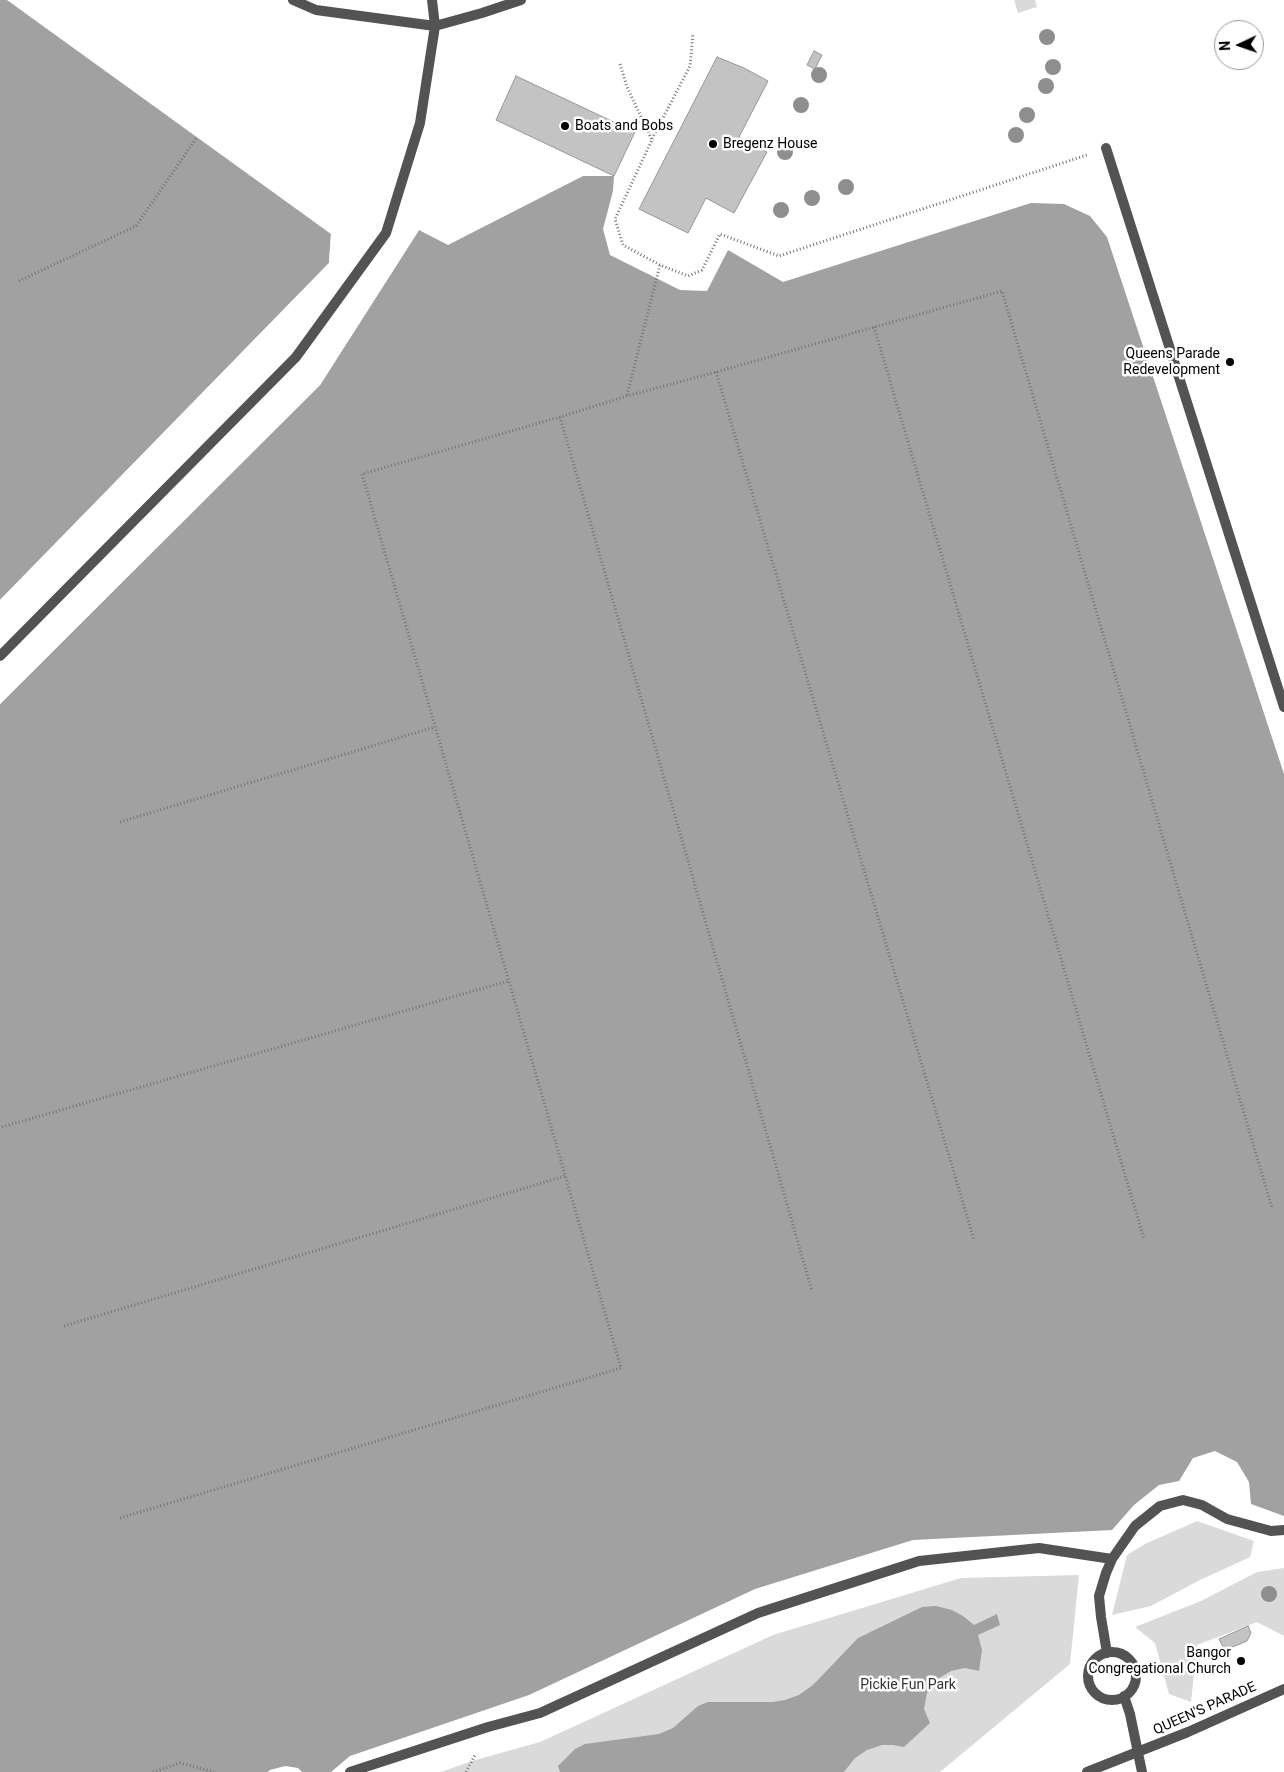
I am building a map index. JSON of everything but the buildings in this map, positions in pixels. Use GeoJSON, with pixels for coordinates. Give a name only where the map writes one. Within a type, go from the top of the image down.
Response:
{"type":"FeatureCollection","features":[{"type":"Feature","properties":{"kind":"street"},"geometry":{"type":"LineString","coordinates":[[293,0],[316,10],[435,26],[521,0]]}},
{"type":"Feature","properties":{"kind":"street"},"geometry":{"type":"LineString","coordinates":[[0,656],[296,358],[386,233],[420,122],[435,26],[432,0]]}},
{"type":"Feature","properties":{"kind":"street"},"geometry":{"type":"LineString","coordinates":[[1106,148],[1284,708]]}},
{"type":"Feature","properties":{"kind":"street"},"geometry":{"type":"LineString","coordinates":[[1107,1653],[1100,1617],[1099,1596],[1112,1559],[1136,1526],[1160,1506],[1183,1500],[1202,1504],[1227,1519],[1271,1531],[1284,1530]]}},
{"type":"Feature","properties":{"kind":"street"},"geometry":{"type":"LineString","coordinates":[[350,1772],[479,1730],[540,1713],[758,1613],[919,1561],[1039,1548],[1112,1559]]}},
{"type":"Feature","properties":{"kind":"street"},"geometry":{"type":"LineString","coordinates":[[1115,1652],[1122,1655],[1132,1664],[1135,1671],[1134,1686],[1124,1696],[1110,1700],[1096,1694],[1088,1681],[1090,1666],[1094,1660],[1100,1655],[1107,1653],[1115,1652]]}},
{"type":"Feature","properties":{"kind":"street","name":"QUEEN'S PARADE"},"geometry":{"type":"LineString","coordinates":[[1086,1772],[1138,1753],[1284,1689]]}},
{"type":"Feature","properties":{"kind":"street"},"geometry":{"type":"LineString","coordinates":[[1124,1696],[1130,1714],[1142,1772]]}},
{"type":"Feature","properties":{"kind":"path"},"geometry":{"type":"LineString","coordinates":[[693,33],[690,66],[652,140],[615,219],[623,245],[660,265],[688,276],[702,270],[720,234],[779,256],[1106,148]]}},
{"type":"Feature","properties":{"kind":"path"},"geometry":{"type":"LineString","coordinates":[[620,64],[627,87],[652,140]]}},
{"type":"Feature","properties":{"kind":"path"},"geometry":{"type":"LineString","coordinates":[[19,281],[136,226],[197,137]]}},
{"type":"Feature","properties":{"kind":"path"},"geometry":{"type":"LineString","coordinates":[[627,396],[660,265]]}},
{"type":"Feature","properties":{"kind":"path"},"geometry":{"type":"LineString","coordinates":[[120,1518],[621,1368],[362,474],[627,396],[1002,291],[1272,1208]]}},
{"type":"Feature","properties":{"kind":"path"},"geometry":{"type":"LineString","coordinates":[[874,328],[1144,1239]]}},
{"type":"Feature","properties":{"kind":"path"},"geometry":{"type":"LineString","coordinates":[[716,372],[974,1240]]}},
{"type":"Feature","properties":{"kind":"path"},"geometry":{"type":"LineString","coordinates":[[560,417],[812,1290]]}},
{"type":"Feature","properties":{"kind":"path"},"geometry":{"type":"LineString","coordinates":[[120,822],[435,727]]}},
{"type":"Feature","properties":{"kind":"path"},"geometry":{"type":"LineString","coordinates":[[2,1127],[508,981]]}},
{"type":"Feature","properties":{"kind":"path"},"geometry":{"type":"LineString","coordinates":[[64,1326],[565,1176]]}},
{"type":"Feature","properties":{"kind":"path"},"geometry":{"type":"LineString","coordinates":[[153,1772],[180,1763],[214,1772]]}},
{"type":"Feature","properties":{"kind":"green space"},"geometry":{"type":"Polygon","coordinates":[[[1014,0],[1035,0],[1037,7],[1018,13],[1014,0]]]}},
{"type":"Feature","properties":{"kind":"green space"},"geometry":{"type":"Polygon","coordinates":[[[1197,1521],[1254,1541],[1250,1557],[1200,1580],[1151,1606],[1112,1615],[1127,1555],[1145,1544],[1197,1521]]]}},
{"type":"Feature","properties":{"kind":"green space"},"geometry":{"type":"Polygon","coordinates":[[[1284,1568],[1284,1636],[1257,1622],[1197,1645],[1191,1702],[1169,1694],[1155,1643],[1135,1627],[1201,1601],[1257,1572],[1284,1568]]]}},
{"type":"Feature","properties":{"kind":"green space","name":"Pickie Fun Park"},"geometry":{"type":"Polygon","coordinates":[[[1079,1575],[1070,1664],[940,1772],[441,1772],[472,1761],[540,1742],[773,1635],[961,1578],[1079,1575]]]}},
{"type":"Feature","properties":{"kind":"shaded area"},"geometry":{"type":"Polygon","coordinates":[[[0,0],[7,0],[331,234],[329,263],[0,600],[0,0]]]}},
{"type":"Feature","properties":{"kind":"shaded area"},"geometry":{"type":"Polygon","coordinates":[[[583,176],[614,176],[613,191],[603,229],[610,255],[680,290],[707,291],[728,250],[783,282],[1031,203],[1064,204],[1090,216],[1107,237],[1284,774],[1284,1516],[1251,1504],[1249,1482],[1237,1462],[1215,1451],[1193,1458],[1179,1481],[1159,1485],[1134,1505],[1112,1530],[913,1540],[755,1589],[529,1695],[350,1756],[331,1772],[302,1772],[298,1768],[285,1766],[268,1772],[0,1772],[0,704],[320,385],[419,230],[448,245],[583,176]]]}},
{"type":"Feature","properties":{"kind":"shaded area"},"geometry":{"type":"Polygon","coordinates":[[[936,1606],[952,1610],[974,1625],[997,1614],[1000,1625],[978,1635],[982,1650],[979,1671],[965,1668],[951,1671],[936,1680],[927,1693],[924,1709],[930,1723],[904,1747],[882,1745],[867,1750],[855,1758],[844,1772],[560,1772],[558,1766],[575,1749],[585,1744],[659,1734],[673,1728],[698,1706],[708,1702],[773,1702],[799,1695],[813,1685],[858,1638],[922,1607],[936,1606]]]}},
{"type":"Feature","properties":{"kind":"pier"},"geometry":{"type":"Polygon","coordinates":[[[416,230],[419,230],[320,385],[0,704],[0,700],[318,384],[416,230]]]}},
{"type":"Feature","properties":{"kind":"pier"},"geometry":{"type":"Polygon","coordinates":[[[331,234],[333,234],[331,265],[0,602],[329,263],[331,234]]]}},
{"type":"Feature","properties":{"kind":"place","name":"Boats and Bobs"},"geometry":{"type":"Point","coordinates":[565,126]}},
{"type":"Feature","properties":{"kind":"place","name":"Bregenz House"},"geometry":{"type":"Point","coordinates":[713,144]}},
{"type":"Feature","properties":{"kind":"place","name":"Queens Parade Redevelopment"},"geometry":{"type":"Point","coordinates":[1230,362]}},
{"type":"Feature","properties":{"kind":"place","name":"Bangor Congregational Church"},"geometry":{"type":"Point","coordinates":[1241,1661]}}]}
